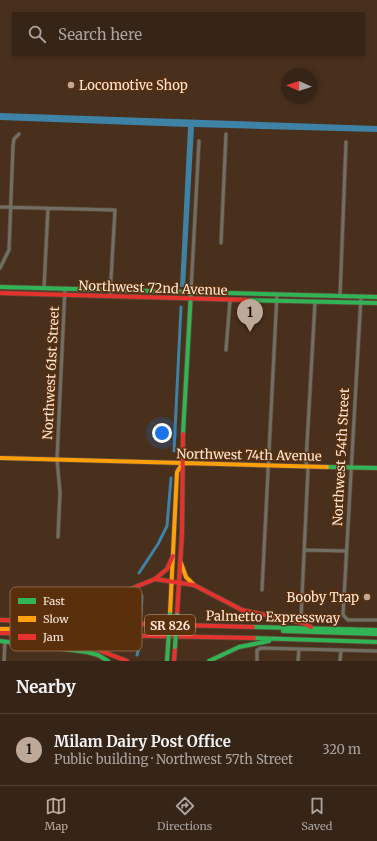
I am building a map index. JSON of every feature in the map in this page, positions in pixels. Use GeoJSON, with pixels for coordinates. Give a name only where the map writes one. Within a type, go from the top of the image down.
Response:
{"type":"FeatureCollection","features":[{"type":"Feature","properties":{"kind":"main road","name":"Northwest 72nd Avenue"},"geometry":{"type":"LineString","coordinates":[[0,287],[377,297]]}},
{"type":"Feature","properties":{"kind":"main road","name":"Northwest 72nd Avenue"},"geometry":{"type":"LineString","coordinates":[[0,292],[190,299],[377,303]]}},
{"type":"Feature","properties":{"kind":"main road"},"geometry":{"type":"LineString","coordinates":[[174,661],[176,614],[181,563],[184,472],[182,464],[191,292]]}},
{"type":"Feature","properties":{"kind":"main road","name":"Northwest 74th Avenue"},"geometry":{"type":"LineString","coordinates":[[0,458],[377,468]]}},
{"type":"Feature","properties":{"kind":"main road"},"geometry":{"type":"LineString","coordinates":[[167,661],[177,472],[182,464]]}},
{"type":"Feature","properties":{"kind":"main road"},"geometry":{"type":"LineString","coordinates":[[135,587],[155,579],[167,569],[173,556]]}},
{"type":"Feature","properties":{"kind":"main road"},"geometry":{"type":"LineString","coordinates":[[181,563],[186,576],[194,586]]}},
{"type":"Feature","properties":{"kind":"main road"},"geometry":{"type":"LineString","coordinates":[[155,579],[194,586],[242,610],[262,616],[303,623],[314,628]]}},
{"type":"Feature","properties":{"kind":"main road","name":"Palmetto Expressway"},"geometry":{"type":"LineString","coordinates":[[0,620],[10,620]]}},
{"type":"Feature","properties":{"kind":"main road"},"geometry":{"type":"LineString","coordinates":[[0,624],[10,624]]}},
{"type":"Feature","properties":{"kind":"main road","name":"Palmetto Expressway"},"geometry":{"type":"LineString","coordinates":[[142,625],[377,630]]}},
{"type":"Feature","properties":{"kind":"main road"},"geometry":{"type":"LineString","coordinates":[[142,628],[377,634]]}},
{"type":"Feature","properties":{"kind":"main road"},"geometry":{"type":"LineString","coordinates":[[0,629],[10,629]]}},
{"type":"Feature","properties":{"kind":"main road"},"geometry":{"type":"LineString","coordinates":[[142,632],[377,638]]}},
{"type":"Feature","properties":{"kind":"main road","name":"Palmetto Expressway"},"geometry":{"type":"LineString","coordinates":[[142,635],[377,642]]}},
{"type":"Feature","properties":{"kind":"main road"},"geometry":{"type":"LineString","coordinates":[[209,661],[238,647],[277,640]]}},
{"type":"Feature","properties":{"kind":"main road"},"geometry":{"type":"LineString","coordinates":[[78,651],[98,655],[108,661]]}},
{"type":"Feature","properties":{"kind":"main road"},"geometry":{"type":"LineString","coordinates":[[101,651],[127,661]]}},
{"type":"Feature","properties":{"kind":"street"},"geometry":{"type":"LineString","coordinates":[[0,268],[8,252],[13,144],[19,134]]}},
{"type":"Feature","properties":{"kind":"street"},"geometry":{"type":"LineString","coordinates":[[221,243],[226,134]]}},
{"type":"Feature","properties":{"kind":"street"},"geometry":{"type":"LineString","coordinates":[[191,292],[199,141]]}},
{"type":"Feature","properties":{"kind":"street"},"geometry":{"type":"LineString","coordinates":[[340,296],[346,142]]}},
{"type":"Feature","properties":{"kind":"street"},"geometry":{"type":"LineString","coordinates":[[0,207],[115,210],[110,296]]}},
{"type":"Feature","properties":{"kind":"street"},"geometry":{"type":"LineString","coordinates":[[44,288],[48,208]]}},
{"type":"Feature","properties":{"kind":"street","name":"Northwest 61st Street"},"geometry":{"type":"LineString","coordinates":[[58,537],[60,493],[57,459],[65,288]]}},
{"type":"Feature","properties":{"kind":"street"},"geometry":{"type":"LineString","coordinates":[[262,590],[277,294]]}},
{"type":"Feature","properties":{"kind":"street","name":"Northwest 54th Street"},"geometry":{"type":"LineString","coordinates":[[361,296],[346,551],[344,618],[348,620],[377,620]]}},
{"type":"Feature","properties":{"kind":"street"},"geometry":{"type":"LineString","coordinates":[[226,350],[230,300]]}},
{"type":"Feature","properties":{"kind":"street"},"geometry":{"type":"LineString","coordinates":[[301,618],[308,469],[306,462],[315,302]]}},
{"type":"Feature","properties":{"kind":"street"},"geometry":{"type":"LineString","coordinates":[[304,550],[346,551]]}},
{"type":"Feature","properties":{"kind":"street"},"geometry":{"type":"LineString","coordinates":[[2,641],[4,661]]}},
{"type":"Feature","properties":{"kind":"street"},"geometry":{"type":"LineString","coordinates":[[257,661],[257,650],[260,648],[377,651]]}},
{"type":"Feature","properties":{"kind":"street"},"geometry":{"type":"LineString","coordinates":[[298,661],[299,649]]}},
{"type":"Feature","properties":{"kind":"street"},"geometry":{"type":"LineString","coordinates":[[340,650],[340,661]]}},
{"type":"Feature","properties":{"kind":"water"},"geometry":{"type":"Polygon","coordinates":[[[0,113],[377,126],[377,132],[194,127],[185,287],[180,287],[188,127],[0,120],[0,113]]]}},
{"type":"Feature","properties":{"kind":"waterway"},"geometry":{"type":"LineString","coordinates":[[174,451],[181,307]]}},
{"type":"Feature","properties":{"kind":"waterway"},"geometry":{"type":"LineString","coordinates":[[139,573],[158,544],[167,526],[171,478]]}},
{"type":"Feature","properties":{"kind":"waterway"},"geometry":{"type":"LineString","coordinates":[[137,655],[138,651]]}},
{"type":"Feature","properties":{"kind":"traffic: fast"},"geometry":{"type":"LineString","coordinates":[[0,287],[377,297]]}},
{"type":"Feature","properties":{"kind":"traffic: fast"},"geometry":{"type":"LineString","coordinates":[[183,434],[191,292]]}},
{"type":"Feature","properties":{"kind":"traffic: fast"},"geometry":{"type":"LineString","coordinates":[[248,300],[377,303]]}},
{"type":"Feature","properties":{"kind":"traffic: fast"},"geometry":{"type":"LineString","coordinates":[[327,467],[377,468]]}},
{"type":"Feature","properties":{"kind":"traffic: fast"},"geometry":{"type":"LineString","coordinates":[[168,646],[170,614]]}},
{"type":"Feature","properties":{"kind":"traffic: fast"},"geometry":{"type":"LineString","coordinates":[[175,647],[177,615]]}},
{"type":"Feature","properties":{"kind":"traffic: fast"},"geometry":{"type":"LineString","coordinates":[[253,627],[377,630]]}},
{"type":"Feature","properties":{"kind":"traffic: fast"},"geometry":{"type":"LineString","coordinates":[[283,631],[377,634]]}},
{"type":"Feature","properties":{"kind":"traffic: fast"},"geometry":{"type":"LineString","coordinates":[[254,638],[377,642]]}},
{"type":"Feature","properties":{"kind":"traffic: fast"},"geometry":{"type":"LineString","coordinates":[[0,641],[10,642]]}},
{"type":"Feature","properties":{"kind":"traffic: fast"},"geometry":{"type":"LineString","coordinates":[[209,661],[239,647],[269,641]]}},
{"type":"Feature","properties":{"kind":"traffic: fast"},"geometry":{"type":"LineString","coordinates":[[167,661],[168,646]]}},
{"type":"Feature","properties":{"kind":"traffic: fast"},"geometry":{"type":"LineString","coordinates":[[79,651],[98,655],[108,661]]}},
{"type":"Feature","properties":{"kind":"traffic: slow"},"geometry":{"type":"LineString","coordinates":[[0,458],[327,467]]}},
{"type":"Feature","properties":{"kind":"traffic: slow"},"geometry":{"type":"LineString","coordinates":[[170,614],[177,472],[182,464]]}},
{"type":"Feature","properties":{"kind":"traffic: slow"},"geometry":{"type":"LineString","coordinates":[[181,563],[186,577],[194,585]]}},
{"type":"Feature","properties":{"kind":"traffic: slow"},"geometry":{"type":"LineString","coordinates":[[0,629],[10,629]]}},
{"type":"Feature","properties":{"kind":"traffic: jam"},"geometry":{"type":"LineString","coordinates":[[0,293],[248,300]]}},
{"type":"Feature","properties":{"kind":"traffic: jam"},"geometry":{"type":"LineString","coordinates":[[177,615],[182,533],[183,434]]}},
{"type":"Feature","properties":{"kind":"traffic: jam"},"geometry":{"type":"LineString","coordinates":[[135,587],[155,579],[167,569],[173,556]]}},
{"type":"Feature","properties":{"kind":"traffic: jam"},"geometry":{"type":"LineString","coordinates":[[155,579],[194,585],[242,610],[303,623],[311,627]]}},
{"type":"Feature","properties":{"kind":"traffic: jam"},"geometry":{"type":"LineString","coordinates":[[0,620],[10,620]]}},
{"type":"Feature","properties":{"kind":"traffic: jam"},"geometry":{"type":"LineString","coordinates":[[142,624],[253,627]]}},
{"type":"Feature","properties":{"kind":"traffic: jam"},"geometry":{"type":"LineString","coordinates":[[0,633],[10,633]]}},
{"type":"Feature","properties":{"kind":"traffic: jam"},"geometry":{"type":"LineString","coordinates":[[142,636],[254,638]]}},
{"type":"Feature","properties":{"kind":"traffic: jam"},"geometry":{"type":"LineString","coordinates":[[174,661],[175,647]]}},
{"type":"Feature","properties":{"kind":"traffic: jam"},"geometry":{"type":"LineString","coordinates":[[101,651],[127,661]]}},
{"type":"Feature","properties":{"kind":"place","name":"Locomotive Shop"},"geometry":{"type":"Point","coordinates":[71,85]}},
{"type":"Feature","properties":{"kind":"place","name":"Milam Dairy Post Office"},"geometry":{"type":"Point","coordinates":[250,332]}},
{"type":"Feature","properties":{"kind":"place","name":"Booby Trap"},"geometry":{"type":"Point","coordinates":[367,597]}}]}
